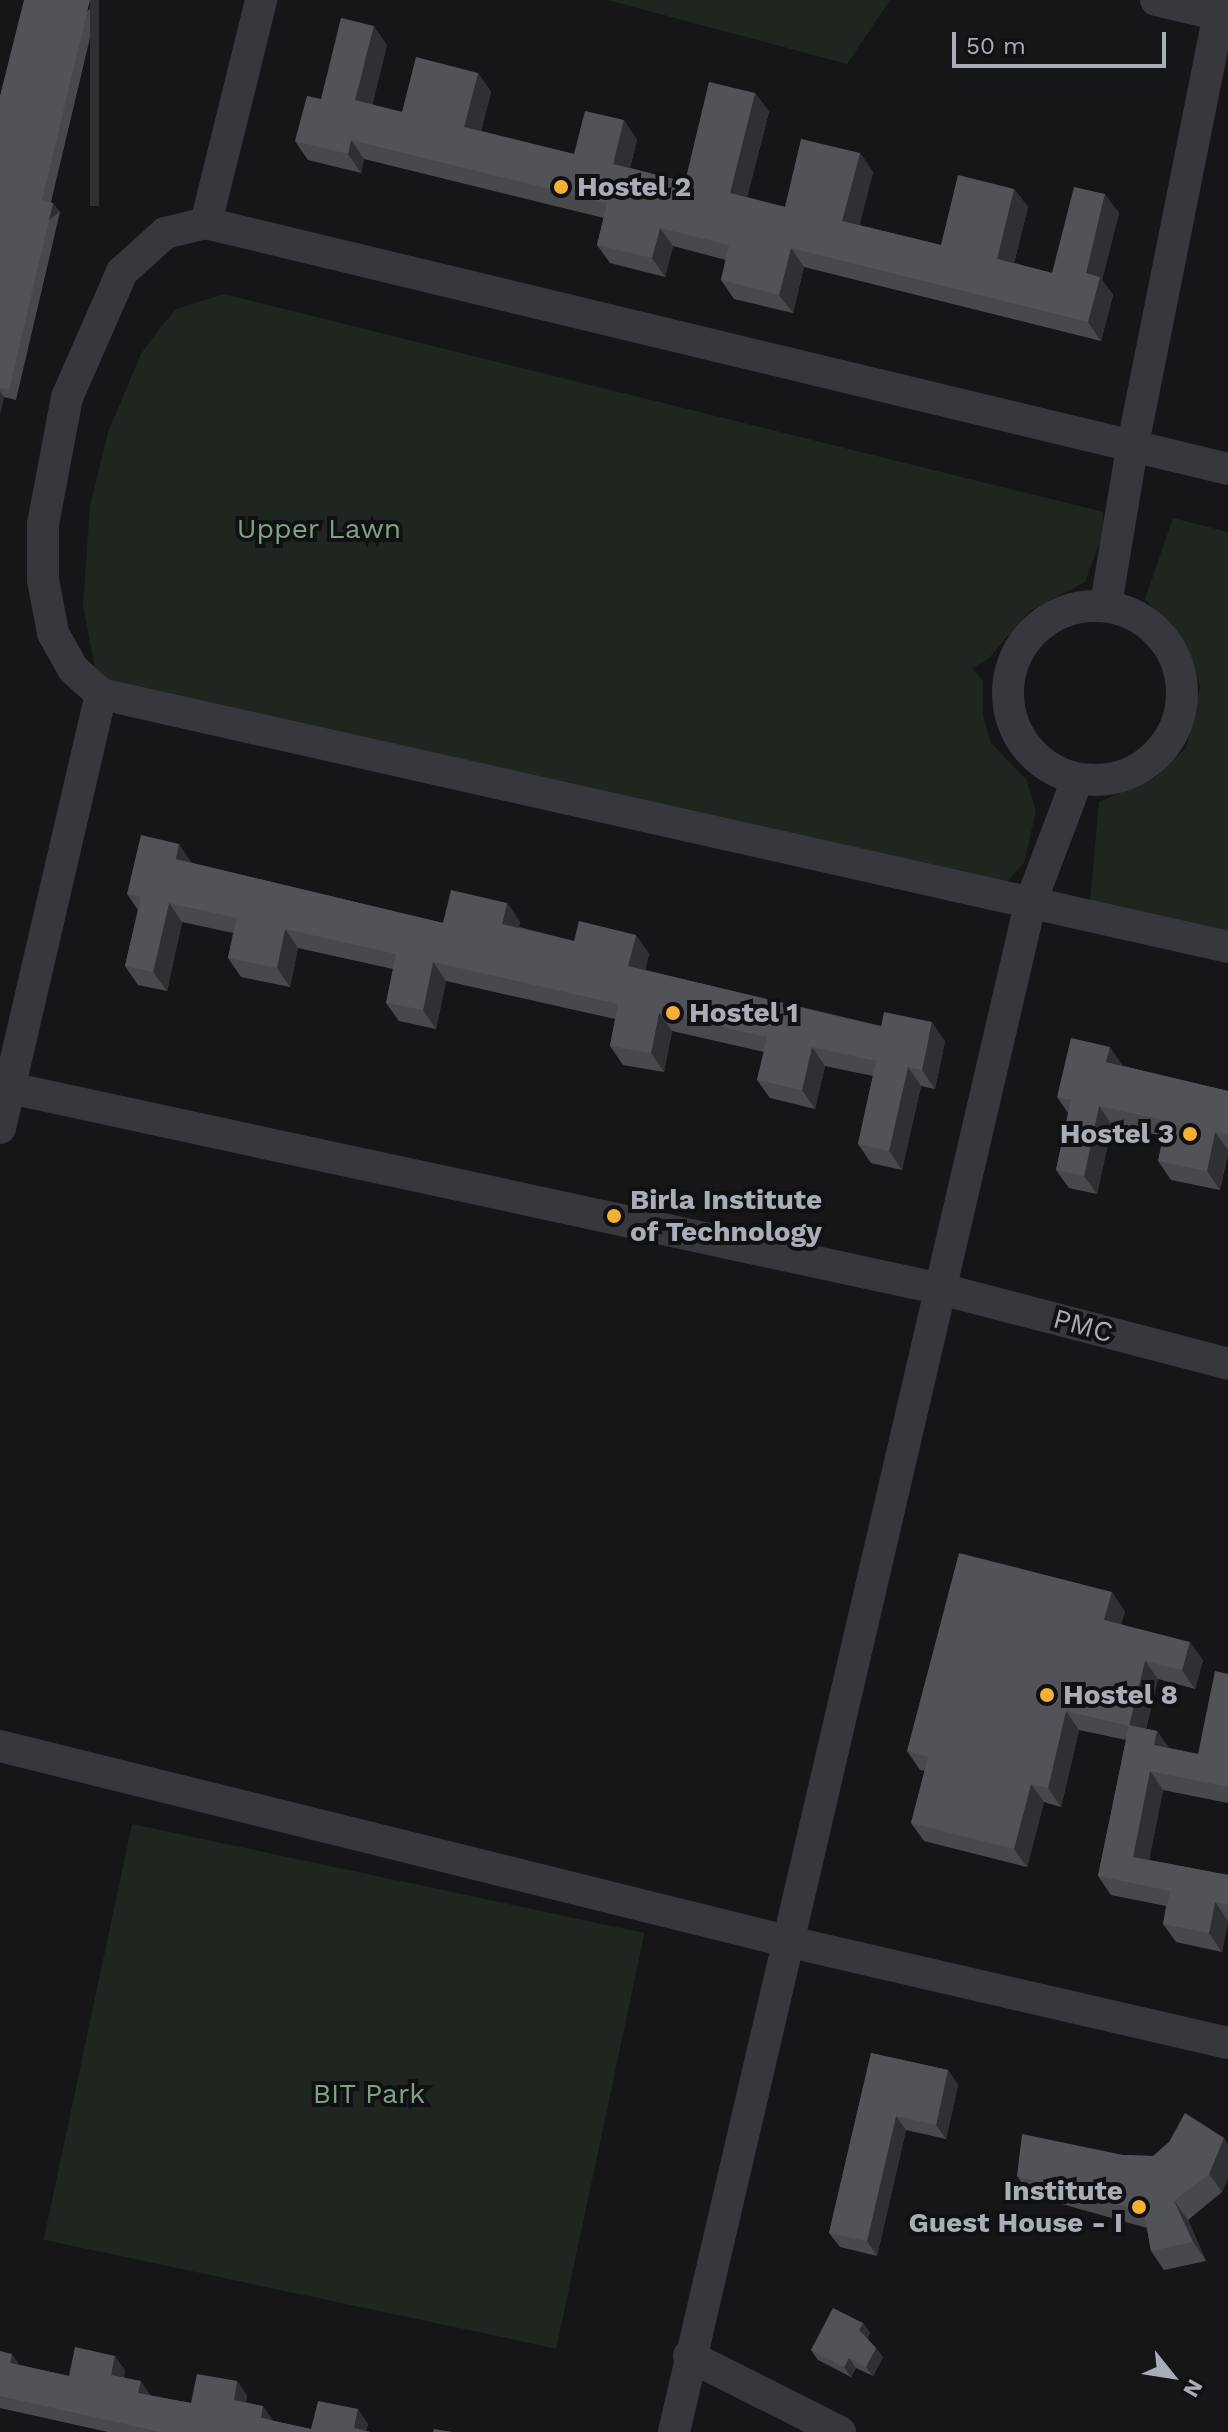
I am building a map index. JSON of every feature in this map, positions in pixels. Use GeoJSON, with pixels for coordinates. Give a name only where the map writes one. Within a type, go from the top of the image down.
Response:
{"type":"FeatureCollection","features":[{"type":"Feature","properties":{"kind":"street"},"geometry":{"type":"LineString","coordinates":[[206,223],[261,0]]}},
{"type":"Feature","properties":{"kind":"street"},"geometry":{"type":"LineString","coordinates":[[1106,604],[1132,449],[1223,11],[1156,0]]}},
{"type":"Feature","properties":{"kind":"street"},"geometry":{"type":"LineString","coordinates":[[1228,469],[1132,449],[206,223],[165,233],[122,272],[67,397],[52,459],[43,524],[43,580],[53,633],[73,669],[101,694],[1228,947]]}},
{"type":"Feature","properties":{"kind":"street"},"geometry":{"type":"LineString","coordinates":[[1106,604],[1144,619],[1169,644],[1182,676],[1181,710],[1168,742],[1143,767],[1111,780],[1077,780],[1045,766],[1021,742],[1008,710],[1008,675],[1021,643],[1046,619],[1078,606],[1106,604]]}},
{"type":"Feature","properties":{"kind":"street"},"geometry":{"type":"LineString","coordinates":[[0,1128],[4,1087],[101,694]]}},
{"type":"Feature","properties":{"kind":"street"},"geometry":{"type":"LineString","coordinates":[[674,2432],[689,2356],[937,1288],[1030,904],[1077,780]]}},
{"type":"Feature","properties":{"kind":"street","name":"PMC"},"geometry":{"type":"LineString","coordinates":[[4,1087],[937,1288],[1228,1364]]}},
{"type":"Feature","properties":{"kind":"street"},"geometry":{"type":"LineString","coordinates":[[0,1746],[786,1941],[1228,2043]]}},
{"type":"Feature","properties":{"kind":"street"},"geometry":{"type":"LineString","coordinates":[[689,2356],[840,2432]]}},
{"type":"Feature","properties":{"kind":"green space"},"geometry":{"type":"Polygon","coordinates":[[[607,0],[890,0],[847,64],[607,0]]]}},
{"type":"Feature","properties":{"kind":"green space","name":"Upper Lawn"},"geometry":{"type":"Polygon","coordinates":[[[224,294],[1103,512],[1103,533],[1085,582],[1030,611],[988,659],[972,668],[983,681],[983,716],[991,743],[1026,779],[1036,811],[1024,863],[1004,885],[115,693],[96,672],[83,606],[90,506],[108,432],[141,354],[159,329],[176,309],[224,294]]]}},
{"type":"Feature","properties":{"kind":"green space"},"geometry":{"type":"Polygon","coordinates":[[[1173,518],[1228,532],[1228,947],[1089,912],[1099,802],[1156,777],[1186,748],[1195,713],[1200,686],[1192,662],[1172,628],[1145,599],[1173,518]]]}},
{"type":"Feature","properties":{"kind":"green space","name":"BIT Park"},"geometry":{"type":"Polygon","coordinates":[[[132,1824],[645,1933],[556,2349],[44,2240],[132,1824]]]}},
{"type":"Feature","properties":{"kind":"building"},"geometry":{"type":"Polygon","coordinates":[[[24,0],[90,0],[42,200],[53,203],[9,390],[0,388],[0,96],[24,0]]]}},
{"type":"Feature","properties":{"kind":"building","name":"Hostel 2"},"geometry":{"type":"Polygon","coordinates":[[[341,18],[374,26],[355,100],[402,112],[416,57],[478,73],[464,127],[574,154],[585,111],[624,120],[613,164],[685,182],[709,82],[755,93],[730,193],[785,207],[801,139],[860,153],[842,221],[941,245],[958,175],[1014,189],[997,259],[1052,273],[1074,187],[1105,194],[1086,273],[1100,277],[1088,322],[791,248],[779,295],[721,280],[729,245],[660,228],[652,258],[597,245],[607,203],[351,140],[348,154],[295,141],[307,96],[321,99],[341,18]]]}},
{"type":"Feature","properties":{"kind":"building","name":"Hostel 1"},"geometry":{"type":"Polygon","coordinates":[[[141,835],[179,844],[176,859],[443,923],[451,890],[507,903],[502,924],[574,941],[579,921],[636,935],[628,966],[881,1027],[884,1012],[932,1022],[922,1070],[908,1067],[889,1151],[858,1144],[876,1061],[812,1047],[802,1090],[757,1080],[767,1037],[659,1013],[651,1053],[610,1046],[618,1004],[433,962],[423,1010],[386,1003],[396,954],[285,929],[277,968],[228,958],[237,918],[169,903],[153,972],[125,966],[141,897],[127,894],[141,835]]]}},
{"type":"Feature","properties":{"kind":"building","name":"Hostel 3"},"geometry":{"type":"Polygon","coordinates":[[[1071,1038],[1110,1047],[1106,1062],[1228,1091],[1228,1135],[1215,1132],[1207,1171],[1158,1161],[1167,1121],[1099,1106],[1084,1176],[1056,1170],[1071,1100],[1057,1097],[1071,1038]]]}},
{"type":"Feature","properties":{"kind":"building","name":"Hostel 8"},"geometry":{"type":"Polygon","coordinates":[[[959,1553],[1112,1592],[1104,1620],[1190,1642],[1182,1670],[1145,1661],[1129,1726],[1066,1711],[1048,1788],[1031,1784],[1014,1849],[911,1823],[928,1757],[907,1751],[959,1553]]]}},
{"type":"Feature","properties":{"kind":"building"},"geometry":{"type":"Polygon","coordinates":[[[1215,1671],[1228,1674],[1228,1787],[1150,1771],[1133,1857],[1228,1875],[1228,1905],[1215,1902],[1209,1933],[1163,1924],[1170,1891],[1098,1876],[1129,1725],[1157,1731],[1154,1745],[1198,1754],[1215,1671]]]}},
{"type":"Feature","properties":{"kind":"building"},"geometry":{"type":"Polygon","coordinates":[[[871,2053],[948,2070],[936,2125],[896,2116],[867,2241],[829,2233],[871,2053]]]}},
{"type":"Feature","properties":{"kind":"building","name":"Institute Guest House - I"},"geometry":{"type":"Polygon","coordinates":[[[1185,2113],[1224,2138],[1209,2174],[1174,2201],[1193,2242],[1151,2251],[1144,2212],[1017,2176],[1022,2134],[1123,2155],[1153,2156],[1169,2142],[1185,2113]]]}},
{"type":"Feature","properties":{"kind":"building"},"geometry":{"type":"Polygon","coordinates":[[[833,2308],[863,2323],[859,2330],[876,2348],[866,2367],[849,2358],[844,2367],[811,2350],[833,2308]]]}},
{"type":"Feature","properties":{"kind":"building"},"geometry":{"type":"Polygon","coordinates":[[[75,2347],[115,2356],[111,2375],[141,2381],[138,2393],[191,2403],[197,2374],[237,2381],[234,2400],[263,2406],[261,2418],[311,2429],[318,2401],[358,2409],[354,2428],[370,2432],[161,2432],[0,2396],[0,2351],[12,2354],[10,2363],[69,2376],[75,2347]]]}},
{"type":"Feature","properties":{"kind":"place","name":"Hostel 2"},"geometry":{"type":"Point","coordinates":[561,187]}},
{"type":"Feature","properties":{"kind":"place","name":"Hostel 1"},"geometry":{"type":"Point","coordinates":[673,1013]}},
{"type":"Feature","properties":{"kind":"place","name":"Hostel 3"},"geometry":{"type":"Point","coordinates":[1190,1134]}},
{"type":"Feature","properties":{"kind":"place","name":"Birla Institute of Technology"},"geometry":{"type":"Point","coordinates":[614,1216]}},
{"type":"Feature","properties":{"kind":"place","name":"Hostel 8"},"geometry":{"type":"Point","coordinates":[1047,1695]}},
{"type":"Feature","properties":{"kind":"place","name":"Institute Guest House - I"},"geometry":{"type":"Point","coordinates":[1139,2207]}}]}
